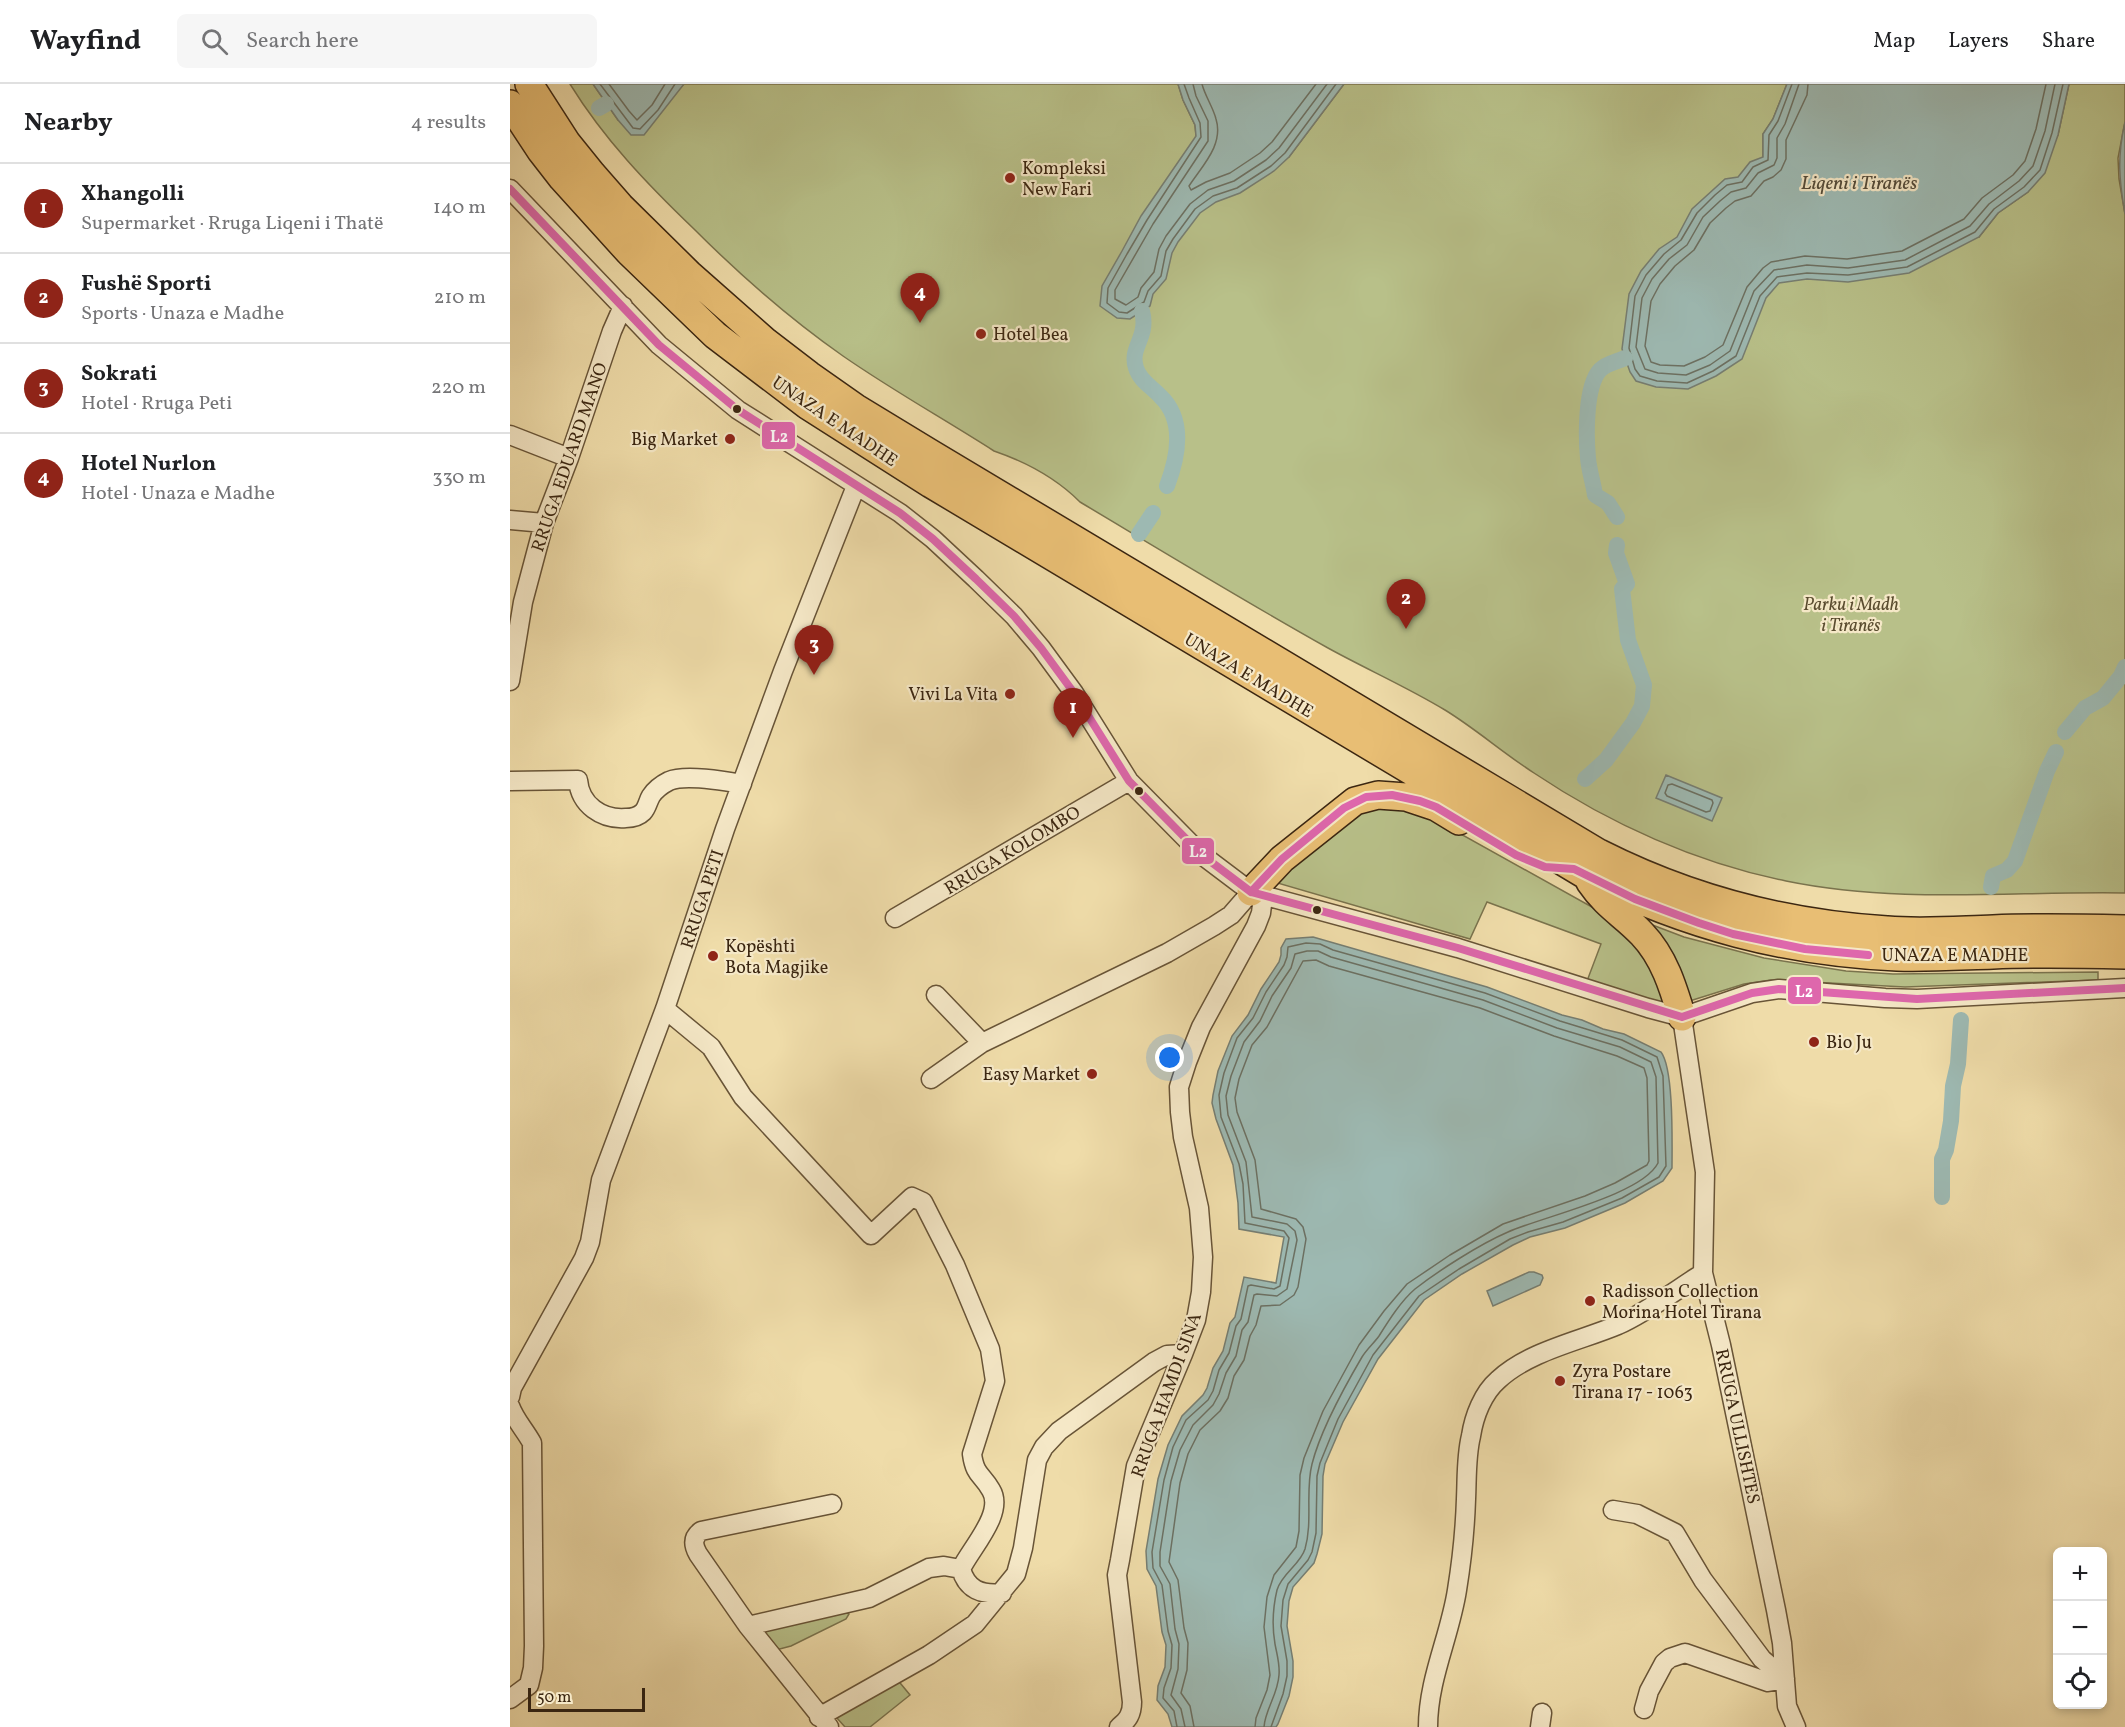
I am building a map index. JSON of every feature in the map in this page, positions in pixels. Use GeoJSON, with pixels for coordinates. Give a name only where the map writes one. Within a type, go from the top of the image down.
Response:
{"type":"FeatureCollection","features":[{"type":"Feature","properties":{"kind":"highway","name":"UNAZA E MADHE"},"geometry":{"type":"LineString","coordinates":[[529,84],[567,143],[620,206],[757,335],[809,375],[856,408],[1533,815],[1630,868],[1685,891],[1720,902],[1791,920],[1834,926],[1890,931],[2125,929]]}},
{"type":"Feature","properties":{"kind":"highway"},"geometry":{"type":"LineString","coordinates":[[548,84],[604,169],[656,226],[668,253]]}},
{"type":"Feature","properties":{"kind":"highway","name":"UNAZA E MADHE"},"geometry":{"type":"LineString","coordinates":[[510,104],[562,178],[629,252],[715,334],[807,405],[852,435],[1580,872],[1635,899],[1707,926],[1733,934],[1805,949],[1899,957],[2016,954],[2125,955]]}},
{"type":"Feature","properties":{"kind":"highway"},"geometry":{"type":"LineString","coordinates":[[510,134],[553,190],[594,236],[629,252]]}},
{"type":"Feature","properties":{"kind":"highway"},"geometry":{"type":"LineString","coordinates":[[1257,894],[1282,859],[1355,801],[1378,795],[1406,797],[1420,801],[1436,807],[1516,855],[1545,867],[1580,872],[1600,897],[1643,934],[1655,951],[1668,973],[1682,1017]]}},
{"type":"Feature","properties":{"kind":"street"},"geometry":{"type":"LineString","coordinates":[[512,194],[659,345],[738,410],[900,513],[933,539],[1014,616],[1041,648],[1074,693],[1128,781],[1202,855],[1257,894],[1458,948],[1682,1017],[1744,995],[1779,989],[1917,999],[2125,988]]}},
{"type":"Feature","properties":{"kind":"street","name":"RRUGA EDUARD MANO"},"geometry":{"type":"LineString","coordinates":[[510,681],[516,601],[622,306]]}},
{"type":"Feature","properties":{"kind":"street"},"geometry":{"type":"LineString","coordinates":[[510,435],[569,458]]}},
{"type":"Feature","properties":{"kind":"street","name":"RRUGA PETI"},"geometry":{"type":"LineString","coordinates":[[510,1397],[512,1388],[584,1258],[590,1242],[601,1180],[665,1010],[783,671],[855,486]]}},
{"type":"Feature","properties":{"kind":"street"},"geometry":{"type":"LineString","coordinates":[[510,520],[544,523]]}},
{"type":"Feature","properties":{"kind":"street"},"geometry":{"type":"LineString","coordinates":[[510,781],[578,780],[578,786],[586,803],[601,815],[619,819],[633,818],[643,812],[651,796],[670,780],[705,779],[742,784]]}},
{"type":"Feature","properties":{"kind":"street","name":"RRUGA KOLOMBO"},"geometry":{"type":"LineString","coordinates":[[895,918],[1128,781]]}},
{"type":"Feature","properties":{"kind":"street"},"geometry":{"type":"LineString","coordinates":[[931,1079],[982,1043],[1185,943],[1231,915],[1257,894]]}},
{"type":"Feature","properties":{"kind":"street","name":"RRUGA HAMDI SINA"},"geometry":{"type":"LineString","coordinates":[[1119,1727],[1132,1711],[1117,1575],[1136,1466],[1196,1320],[1201,1292],[1203,1257],[1199,1208],[1180,1112],[1179,1087],[1202,1027],[1256,926],[1261,913],[1257,894]]}},
{"type":"Feature","properties":{"kind":"street"},"geometry":{"type":"LineString","coordinates":[[936,995],[982,1043]]}},
{"type":"Feature","properties":{"kind":"street"},"geometry":{"type":"LineString","coordinates":[[665,1010],[711,1047],[743,1097],[871,1235],[912,1197],[923,1202],[955,1265],[990,1349],[994,1381],[972,1454],[973,1465],[978,1475],[991,1489],[995,1499],[994,1511],[961,1569],[964,1580],[972,1588],[988,1594],[1002,1593]]}},
{"type":"Feature","properties":{"kind":"street","name":"RRUGA ULLISHTES"},"geometry":{"type":"LineString","coordinates":[[1682,1017],[1705,1172],[1703,1273],[1717,1325],[1782,1643],[1787,1706],[1796,1727]]}},
{"type":"Feature","properties":{"kind":"street"},"geometry":{"type":"LineString","coordinates":[[1428,1727],[1428,1711],[1439,1656],[1456,1593],[1464,1543],[1470,1437],[1486,1395],[1498,1380],[1520,1365],[1619,1324],[1703,1273]]}},
{"type":"Feature","properties":{"kind":"street"},"geometry":{"type":"LineString","coordinates":[[832,1504],[701,1531],[696,1535],[694,1547],[748,1626],[824,1722],[975,1624],[1016,1574],[1023,1548],[1037,1460],[1044,1447],[1059,1431],[1154,1362],[1167,1355],[1183,1354]]}},
{"type":"Feature","properties":{"kind":"street"},"geometry":{"type":"LineString","coordinates":[[510,1406],[513,1416],[532,1443],[534,1646],[533,1668],[529,1685],[510,1699]]}},
{"type":"Feature","properties":{"kind":"street"},"geometry":{"type":"LineString","coordinates":[[1613,1510],[1637,1514],[1675,1533],[1704,1580],[1762,1659],[1785,1679]]}},
{"type":"Feature","properties":{"kind":"street"},"geometry":{"type":"LineString","coordinates":[[748,1626],[869,1598],[929,1568],[944,1566],[961,1569]]}},
{"type":"Feature","properties":{"kind":"street"},"geometry":{"type":"LineString","coordinates":[[1644,1709],[1649,1691],[1664,1663],[1670,1658],[1685,1653],[1768,1682],[1785,1679]]}},
{"type":"Feature","properties":{"kind":"green space","name":"Parku i Madh i Tiranës"},"geometry":{"type":"Polygon","coordinates":[[[570,84],[593,84],[618,120],[678,90],[684,84],[1178,84],[1195,125],[1196,136],[1289,157],[1344,84],[1787,84],[1773,119],[1763,134],[1763,157],[1979,237],[1998,213],[2028,192],[2058,135],[2069,84],[2125,84],[2125,122],[2118,158],[2125,214],[2125,893],[1955,895],[1828,888],[1786,881],[1720,864],[1655,839],[1593,809],[1534,773],[1445,710],[1328,648],[1234,594],[1080,502],[1061,485],[1040,472],[994,451],[843,356],[766,296],[677,212],[612,142],[570,84]]]}},
{"type":"Feature","properties":{"kind":"green space"},"geometry":{"type":"Polygon","coordinates":[[[1358,804],[1416,809],[1599,911],[1642,921],[1684,937],[1764,958],[1846,971],[1893,974],[2098,972],[2098,980],[1905,987],[1771,980],[1744,984],[1680,1004],[1660,1006],[1587,981],[1601,944],[1487,902],[1470,939],[1274,882],[1358,804]]]}},
{"type":"Feature","properties":{"kind":"green space"},"geometry":{"type":"Polygon","coordinates":[[[842,1610],[849,1614],[846,1619],[791,1646],[776,1650],[765,1638],[770,1626],[842,1610]]]}},
{"type":"Feature","properties":{"kind":"green space"},"geometry":{"type":"Polygon","coordinates":[[[896,1678],[910,1695],[870,1727],[845,1727],[836,1717],[896,1678]]]}},
{"type":"Feature","properties":{"kind":"water"},"geometry":{"type":"Polygon","coordinates":[[[593,84],[684,84],[644,135],[631,135],[593,84]]]}},
{"type":"Feature","properties":{"kind":"water"},"geometry":{"type":"Polygon","coordinates":[[[1178,84],[1344,84],[1289,157],[1274,171],[1240,193],[1216,202],[1200,213],[1172,253],[1166,279],[1153,294],[1150,306],[1130,319],[1117,318],[1100,306],[1102,286],[1141,216],[1196,136],[1195,125],[1178,84]]]}},
{"type":"Feature","properties":{"kind":"water","name":"Liqeni i Tiranës"},"geometry":{"type":"Polygon","coordinates":[[[1787,84],[2069,84],[2058,135],[2045,173],[2028,192],[1998,213],[1979,237],[1909,273],[1848,282],[1807,279],[1779,283],[1766,298],[1742,359],[1716,376],[1688,389],[1656,387],[1636,381],[1630,372],[1622,349],[1629,294],[1641,271],[1659,249],[1677,237],[1692,209],[1725,179],[1738,177],[1750,162],[1763,157],[1763,134],[1773,119],[1787,84]]]}},
{"type":"Feature","properties":{"kind":"water"},"geometry":{"type":"Polygon","coordinates":[[[2125,122],[2125,214],[2120,168],[2125,122]]]}},
{"type":"Feature","properties":{"kind":"water"},"geometry":{"type":"Polygon","coordinates":[[[1666,775],[1722,798],[1712,821],[1656,798],[1666,775]]]}},
{"type":"Feature","properties":{"kind":"water"},"geometry":{"type":"Polygon","coordinates":[[[1313,937],[1487,987],[1562,1015],[1624,1034],[1661,1052],[1665,1061],[1670,1090],[1672,1168],[1663,1181],[1625,1203],[1565,1228],[1530,1237],[1513,1245],[1462,1274],[1424,1300],[1378,1359],[1343,1422],[1325,1464],[1322,1534],[1317,1554],[1314,1563],[1293,1587],[1289,1601],[1287,1626],[1293,1661],[1293,1677],[1289,1696],[1278,1724],[1276,1727],[1172,1727],[1168,1714],[1157,1700],[1158,1686],[1165,1667],[1166,1645],[1156,1586],[1147,1569],[1146,1551],[1158,1479],[1168,1445],[1182,1416],[1203,1395],[1213,1368],[1223,1351],[1230,1323],[1235,1317],[1244,1277],[1276,1283],[1284,1237],[1239,1229],[1233,1165],[1216,1119],[1212,1103],[1213,1095],[1218,1071],[1232,1036],[1248,1015],[1261,989],[1279,962],[1281,948],[1286,939],[1313,937]]]}},
{"type":"Feature","properties":{"kind":"water"},"geometry":{"type":"Polygon","coordinates":[[[1529,1272],[1542,1275],[1540,1285],[1493,1306],[1487,1291],[1529,1272]]]}},
{"type":"Feature","properties":{"kind":"waterway"},"geometry":{"type":"LineString","coordinates":[[599,108],[606,104]]}},
{"type":"Feature","properties":{"kind":"waterway"},"geometry":{"type":"LineString","coordinates":[[1142,311],[1143,328],[1135,354],[1136,368],[1143,380],[1168,406],[1177,427],[1174,463],[1167,486]]}},
{"type":"Feature","properties":{"kind":"waterway"},"geometry":{"type":"LineString","coordinates":[[1617,517],[1608,503],[1595,495],[1587,449],[1587,425],[1589,399],[1595,378],[1600,370],[1625,358]]}},
{"type":"Feature","properties":{"kind":"waterway"},"geometry":{"type":"LineString","coordinates":[[1139,534],[1153,513]]}},
{"type":"Feature","properties":{"kind":"waterway"},"geometry":{"type":"LineString","coordinates":[[1585,779],[1606,760],[1633,723],[1642,706],[1644,685],[1628,640],[1622,589],[1627,584],[1616,553],[1617,545]]}},
{"type":"Feature","properties":{"kind":"waterway"},"geometry":{"type":"LineString","coordinates":[[2065,732],[2085,708],[2103,698],[2121,676],[2125,667]]}},
{"type":"Feature","properties":{"kind":"waterway"},"geometry":{"type":"LineString","coordinates":[[1991,887],[1993,876],[2007,870],[2015,861],[2056,752]]}},
{"type":"Feature","properties":{"kind":"waterway"},"geometry":{"type":"LineString","coordinates":[[1942,1197],[1942,1159],[1946,1150],[1951,1121],[1961,1020]]}},
{"type":"Feature","properties":{"kind":"transit line","name":"L2"},"geometry":{"type":"LineString","coordinates":[[510,189],[659,345],[738,410],[900,513],[933,539],[976,579],[1014,616],[1041,648],[1074,693],[1129,781],[1202,855],[1251,892],[1458,948],[1682,1017],[1752,993],[1779,989],[1917,999],[2125,988]]}},
{"type":"Feature","properties":{"kind":"transit line","name":"L2"},"geometry":{"type":"LineString","coordinates":[[1251,892],[1282,859],[1344,808],[1366,797],[1392,795],[1436,807],[1516,855],[1545,867],[1574,869],[1635,899],[1699,923],[1733,934],[1805,949],[1868,955]]}},
{"type":"Feature","properties":{"kind":"place","name":"Kompleksi New Fari"},"geometry":{"type":"Point","coordinates":[1010,178]}},
{"type":"Feature","properties":{"kind":"place","name":"Hotel Nurlon"},"geometry":{"type":"Point","coordinates":[920,323]}},
{"type":"Feature","properties":{"kind":"place","name":"Hotel Bea"},"geometry":{"type":"Point","coordinates":[981,334]}},
{"type":"Feature","properties":{"kind":"place","name":"Big Market"},"geometry":{"type":"Point","coordinates":[730,439]}},
{"type":"Feature","properties":{"kind":"place","name":"Fushë Sporti"},"geometry":{"type":"Point","coordinates":[1406,629]}},
{"type":"Feature","properties":{"kind":"place","name":"Sokrati"},"geometry":{"type":"Point","coordinates":[814,675]}},
{"type":"Feature","properties":{"kind":"place","name":"Vivi La Vita"},"geometry":{"type":"Point","coordinates":[1010,694]}},
{"type":"Feature","properties":{"kind":"place","name":"Xhangolli"},"geometry":{"type":"Point","coordinates":[1073,738]}},
{"type":"Feature","properties":{"kind":"place","name":"Kopështi Bota Magjike"},"geometry":{"type":"Point","coordinates":[713,956]}},
{"type":"Feature","properties":{"kind":"place","name":"Bio Ju"},"geometry":{"type":"Point","coordinates":[1814,1042]}},
{"type":"Feature","properties":{"kind":"place","name":"Easy Market"},"geometry":{"type":"Point","coordinates":[1092,1074]}},
{"type":"Feature","properties":{"kind":"place","name":"Radisson Collection Morina Hotel Tirana"},"geometry":{"type":"Point","coordinates":[1590,1301]}},
{"type":"Feature","properties":{"kind":"place","name":"Zyra Postare Tirana 17 - 1063"},"geometry":{"type":"Point","coordinates":[1560,1381]}}]}
